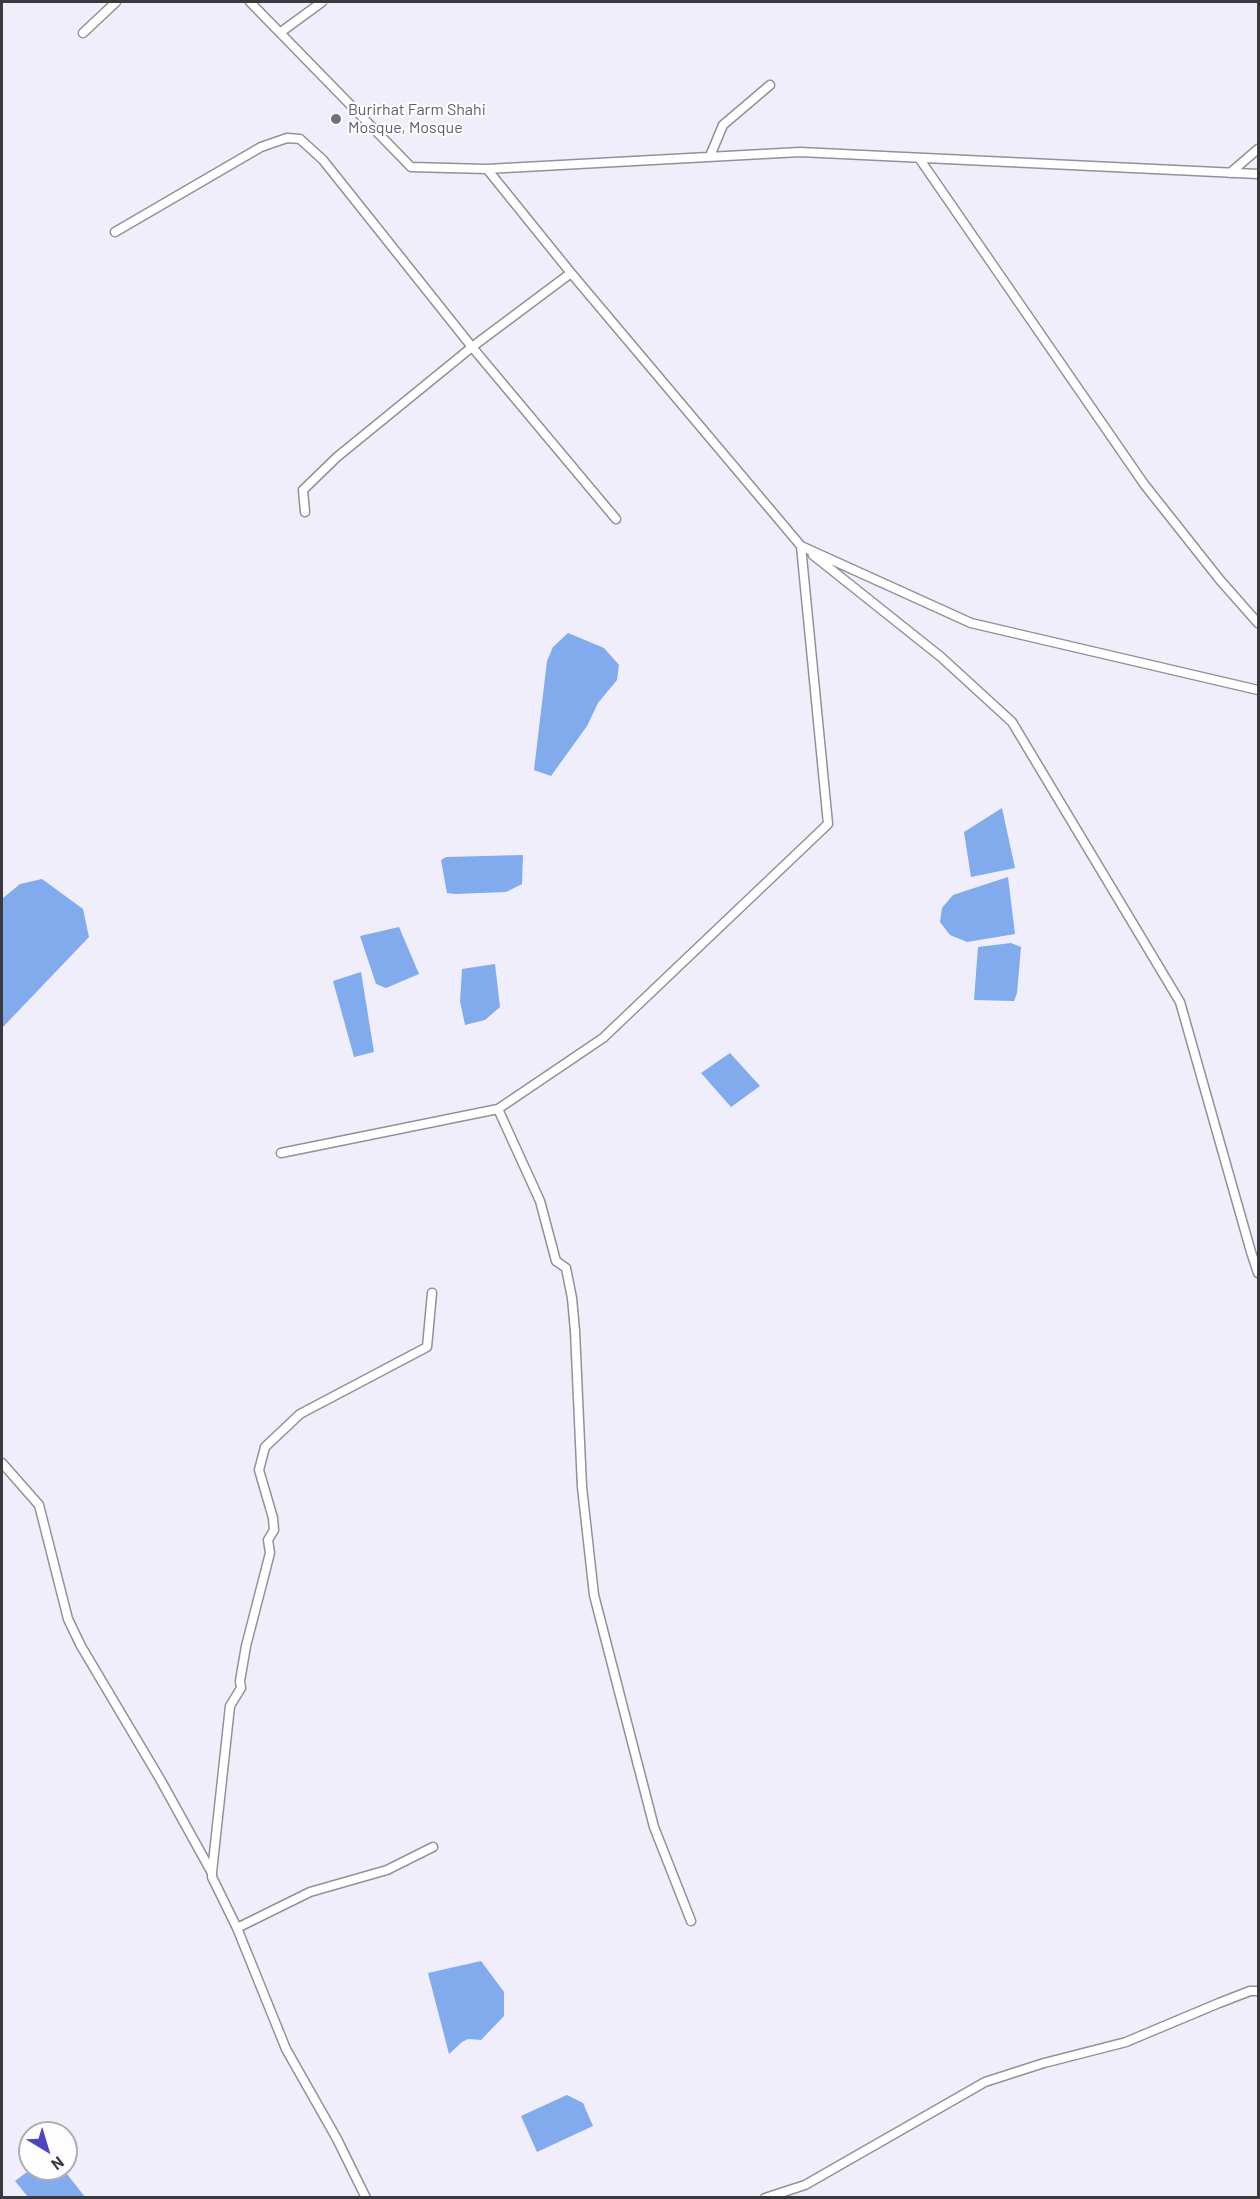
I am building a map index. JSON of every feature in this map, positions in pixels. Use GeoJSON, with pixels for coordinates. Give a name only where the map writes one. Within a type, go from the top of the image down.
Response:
{"type":"FeatureCollection","features":[{"type":"Feature","properties":{"kind":"street"},"geometry":{"type":"LineString","coordinates":[[83,33],[116,2]]}},
{"type":"Feature","properties":{"kind":"street"},"geometry":{"type":"LineString","coordinates":[[250,2],[411,167],[487,169],[800,153],[1258,174]]}},
{"type":"Feature","properties":{"kind":"street"},"geometry":{"type":"LineString","coordinates":[[281,32],[322,2]]}},
{"type":"Feature","properties":{"kind":"street"},"geometry":{"type":"LineString","coordinates":[[710,156],[723,124],[770,85]]}},
{"type":"Feature","properties":{"kind":"street"},"geometry":{"type":"LineString","coordinates":[[115,232],[261,147],[287,138],[300,139],[324,160],[472,347],[616,519]]}},
{"type":"Feature","properties":{"kind":"street"},"geometry":{"type":"LineString","coordinates":[[1230,173],[1258,148]]}},
{"type":"Feature","properties":{"kind":"street"},"geometry":{"type":"LineString","coordinates":[[919,158],[1144,484],[1220,580],[1258,623]]}},
{"type":"Feature","properties":{"kind":"street"},"geometry":{"type":"LineString","coordinates":[[487,169],[801,546],[941,657],[1012,722],[1180,1002],[1258,1273]]}},
{"type":"Feature","properties":{"kind":"street"},"geometry":{"type":"LineString","coordinates":[[305,512],[303,490],[337,457],[472,347],[572,273]]}},
{"type":"Feature","properties":{"kind":"street"},"geometry":{"type":"LineString","coordinates":[[801,546],[971,623],[1258,690]]}},
{"type":"Feature","properties":{"kind":"street"},"geometry":{"type":"LineString","coordinates":[[281,1153],[498,1109],[603,1038],[828,824],[801,546]]}},
{"type":"Feature","properties":{"kind":"street"},"geometry":{"type":"LineString","coordinates":[[498,1109],[540,1201],[556,1261],[566,1268],[573,1309],[582,1487],[594,1595],[654,1827],[691,1921]]}},
{"type":"Feature","properties":{"kind":"street"},"geometry":{"type":"LineString","coordinates":[[366,2198],[337,2139],[286,2049],[212,1873],[231,1706],[241,1688],[240,1681],[246,1646],[270,1553],[268,1540],[274,1530],[273,1518],[259,1470],[265,1447],[300,1414],[427,1347],[432,1293]]}},
{"type":"Feature","properties":{"kind":"street"},"geometry":{"type":"LineString","coordinates":[[2,1463],[39,1504],[68,1619],[92,1666],[160,1779],[212,1873]]}},
{"type":"Feature","properties":{"kind":"street"},"geometry":{"type":"LineString","coordinates":[[237,1928],[310,1892],[387,1870],[433,1847]]}},
{"type":"Feature","properties":{"kind":"street"},"geometry":{"type":"LineString","coordinates":[[765,2198],[805,2185],[985,2082],[1044,2063],[1126,2042],[1250,1991],[1258,1991]]}},
{"type":"Feature","properties":{"kind":"water"},"geometry":{"type":"Polygon","coordinates":[[[568,633],[604,648],[619,665],[617,680],[598,703],[587,726],[551,776],[534,770],[547,661],[553,647],[568,633]]]}},
{"type":"Feature","properties":{"kind":"water"},"geometry":{"type":"Polygon","coordinates":[[[1002,808],[1015,868],[971,877],[964,832],[1002,808]]]}},
{"type":"Feature","properties":{"kind":"water"},"geometry":{"type":"Polygon","coordinates":[[[523,855],[522,884],[506,892],[447,893],[441,860],[446,857],[523,855]]]}},
{"type":"Feature","properties":{"kind":"water"},"geometry":{"type":"Polygon","coordinates":[[[1008,877],[1015,934],[967,942],[950,935],[940,922],[942,908],[953,895],[1008,877]]]}},
{"type":"Feature","properties":{"kind":"water"},"geometry":{"type":"Polygon","coordinates":[[[42,879],[83,909],[89,937],[2,1028],[2,899],[20,884],[42,879]]]}},
{"type":"Feature","properties":{"kind":"water"},"geometry":{"type":"Polygon","coordinates":[[[399,927],[419,974],[386,988],[376,984],[360,936],[399,927]]]}},
{"type":"Feature","properties":{"kind":"water"},"geometry":{"type":"Polygon","coordinates":[[[1011,943],[1021,947],[1017,993],[1014,1001],[974,1000],[978,947],[1011,943]]]}},
{"type":"Feature","properties":{"kind":"water"},"geometry":{"type":"Polygon","coordinates":[[[495,964],[500,1007],[485,1020],[465,1025],[460,1001],[462,969],[495,964]]]}},
{"type":"Feature","properties":{"kind":"water"},"geometry":{"type":"Polygon","coordinates":[[[361,972],[374,1052],[354,1057],[333,981],[361,972]]]}},
{"type":"Feature","properties":{"kind":"water"},"geometry":{"type":"Polygon","coordinates":[[[730,1053],[760,1086],[731,1107],[701,1073],[730,1053]]]}},
{"type":"Feature","properties":{"kind":"water"},"geometry":{"type":"Polygon","coordinates":[[[481,1961],[504,1992],[504,2016],[481,2040],[468,2039],[449,2054],[428,1973],[481,1961]]]}},
{"type":"Feature","properties":{"kind":"water"},"geometry":{"type":"Polygon","coordinates":[[[567,2095],[583,2103],[593,2126],[537,2152],[521,2116],[567,2095]]]}},
{"type":"Feature","properties":{"kind":"water"},"geometry":{"type":"Polygon","coordinates":[[[18,2179],[18,2181],[72,2181],[85,2197],[28,2197],[15,2181],[18,2179]]]}},
{"type":"Feature","properties":{"kind":"place","name":"Burirhat Farm Shahi Mosque, Mosque"},"geometry":{"type":"Point","coordinates":[336,119]}}]}
